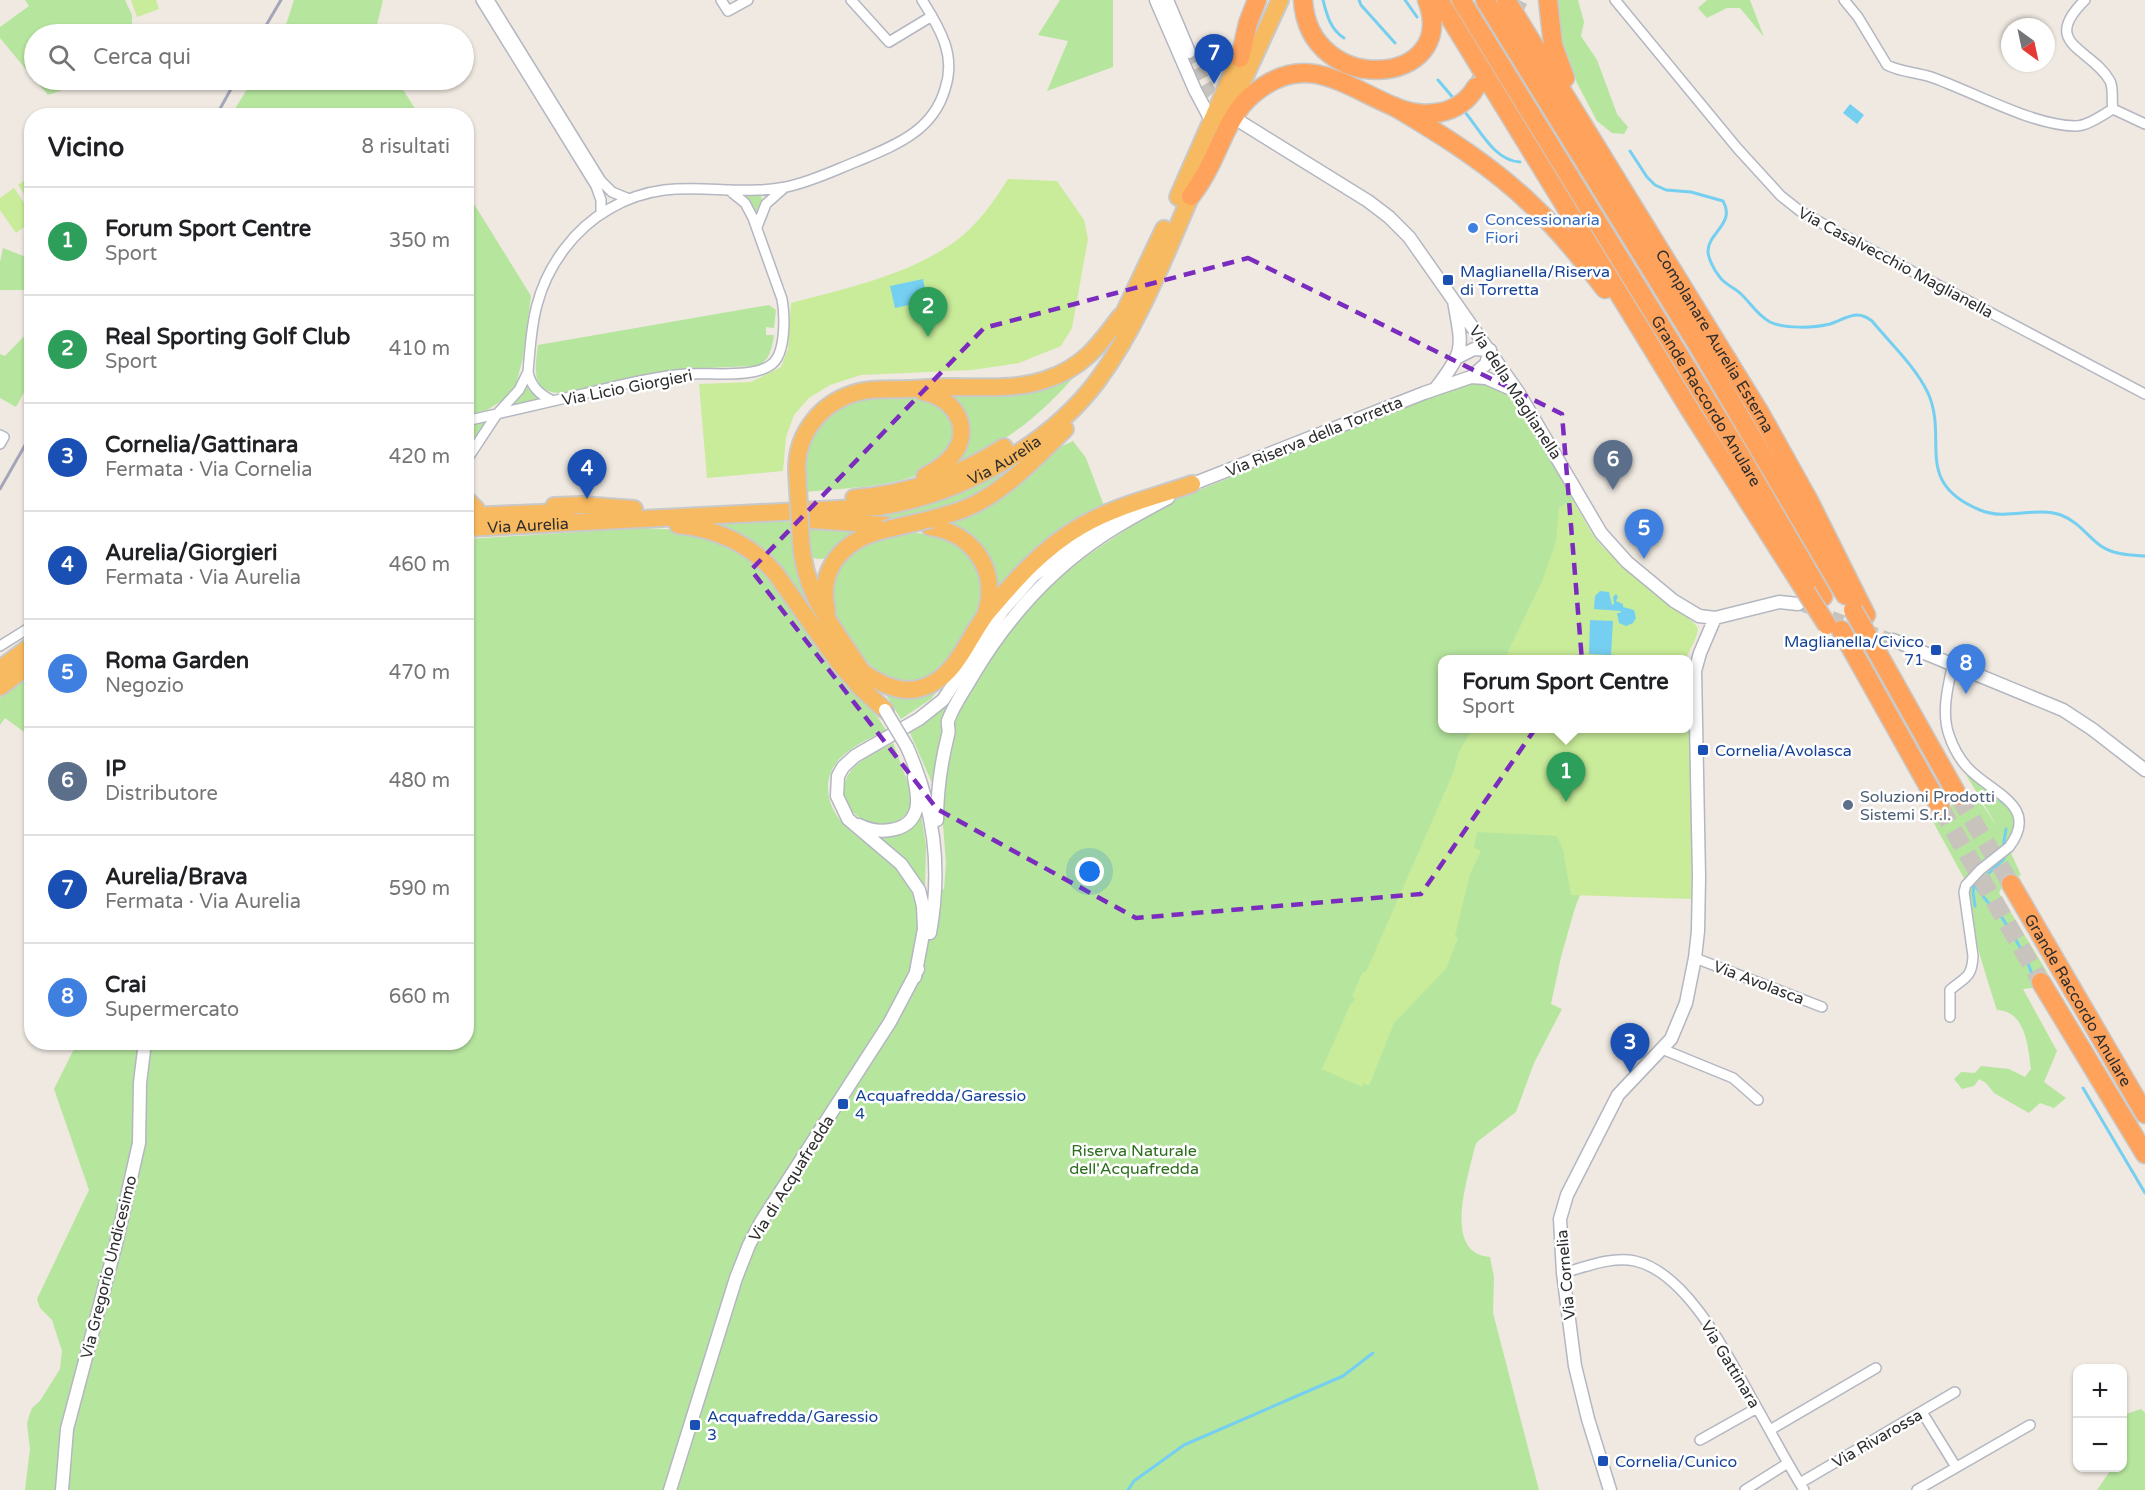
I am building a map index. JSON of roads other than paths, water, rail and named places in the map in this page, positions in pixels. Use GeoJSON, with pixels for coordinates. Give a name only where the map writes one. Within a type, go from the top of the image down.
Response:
{"type":"FeatureCollection","features":[{"type":"Feature","properties":{"kind":"highway"},"geometry":{"type":"LineString","coordinates":[[1240,58],[1248,23],[1257,0]]}},
{"type":"Feature","properties":{"kind":"highway","name":"Via Aurelia"},"geometry":{"type":"LineString","coordinates":[[474,517],[876,495],[910,489],[963,470],[1033,428],[1068,398],[1088,374],[1112,338],[1212,122],[1265,0]]}},
{"type":"Feature","properties":{"kind":"highway","name":"Via Aurelia"},"geometry":{"type":"LineString","coordinates":[[474,517],[585,523],[848,509],[893,504],[946,489],[987,471],[1015,454],[1044,433],[1083,398],[1104,371],[1127,333],[1280,0]]}},
{"type":"Feature","properties":{"kind":"highway"},"geometry":{"type":"LineString","coordinates":[[1303,0],[1310,32],[1328,54],[1354,66],[1384,70],[1403,66],[1418,56],[1424,48],[1430,36],[1431,21],[1427,0]]}},
{"type":"Feature","properties":{"kind":"highway"},"geometry":{"type":"LineString","coordinates":[[1439,0],[1692,413],[1809,598]]}},
{"type":"Feature","properties":{"kind":"highway","name":"Grande Raccordo Anulare"},"geometry":{"type":"LineString","coordinates":[[1461,0],[1706,399],[1809,598],[1834,627],[1867,676],[1940,807]]}},
{"type":"Feature","properties":{"kind":"highway","name":"Grande Raccordo Anulare"},"geometry":{"type":"LineString","coordinates":[[1485,0],[1859,612]]}},
{"type":"Feature","properties":{"kind":"highway","name":"Complanare Aurelia Esterna"},"geometry":{"type":"LineString","coordinates":[[1506,0],[1793,470],[1839,559],[1859,612],[1882,643],[1901,694],[1958,796]]}},
{"type":"Feature","properties":{"kind":"highway"},"geometry":{"type":"LineString","coordinates":[[1548,0],[1553,45],[1564,77],[1656,230],[1668,262]]}},
{"type":"Feature","properties":{"kind":"highway"},"geometry":{"type":"LineString","coordinates":[[1191,196],[1207,173],[1241,106],[1258,90],[1292,74],[1329,76],[1395,107],[1439,133],[1480,161],[1545,217],[1605,289],[1662,376],[1692,413]]}},
{"type":"Feature","properties":{"kind":"highway"},"geometry":{"type":"LineString","coordinates":[[1395,107],[1419,113],[1443,112],[1457,106],[1472,93]]}},
{"type":"Feature","properties":{"kind":"highway"},"geometry":{"type":"LineString","coordinates":[[885,710],[836,635],[811,589],[801,546],[797,471],[800,448],[814,420],[828,406],[858,392],[927,387],[1018,386],[1045,380],[1067,372],[1088,357],[1128,307]]}},
{"type":"Feature","properties":{"kind":"highway"},"geometry":{"type":"LineString","coordinates":[[748,515],[885,528],[930,523],[964,509],[987,497],[1010,480],[1083,409],[1106,381],[1117,361],[1127,333]]}},
{"type":"Feature","properties":{"kind":"highway"},"geometry":{"type":"LineString","coordinates":[[876,495],[926,476],[939,468],[952,456],[959,442],[960,422],[951,405],[938,395],[908,389]]}},
{"type":"Feature","properties":{"kind":"highway"},"geometry":{"type":"LineString","coordinates":[[861,671],[876,681],[903,690],[926,687],[947,671],[984,617],[1017,577],[1034,561],[1081,526],[1116,510],[1192,484]]}},
{"type":"Feature","properties":{"kind":"highway"},"geometry":{"type":"LineString","coordinates":[[585,523],[668,524],[692,527],[719,534],[749,548],[776,574],[860,687],[885,710]]}},
{"type":"Feature","properties":{"kind":"highway"},"geometry":{"type":"LineString","coordinates":[[930,523],[955,534],[968,543],[980,558],[987,572],[990,588],[984,617]]}},
{"type":"Feature","properties":{"kind":"highway"},"geometry":{"type":"LineString","coordinates":[[836,635],[827,610],[824,592],[832,563],[855,542],[885,528]]}},
{"type":"Feature","properties":{"kind":"highway"},"geometry":{"type":"LineString","coordinates":[[801,546],[807,559],[815,563],[832,563]]}},
{"type":"Feature","properties":{"kind":"highway"},"geometry":{"type":"LineString","coordinates":[[0,669],[24,651]]}},
{"type":"Feature","properties":{"kind":"highway"},"geometry":{"type":"LineString","coordinates":[[0,687],[24,669]]}},
{"type":"Feature","properties":{"kind":"highway","name":"Grande Raccordo Anulare"},"geometry":{"type":"LineString","coordinates":[[2011,884],[2145,1114]]}},
{"type":"Feature","properties":{"kind":"highway","name":"Grande Raccordo Anulare"},"geometry":{"type":"LineString","coordinates":[[2041,982],[2145,1154]]}},
{"type":"Feature","properties":{"kind":"street"},"geometry":{"type":"LineString","coordinates":[[721,0],[728,11],[748,0]]}},
{"type":"Feature","properties":{"kind":"street"},"geometry":{"type":"LineString","coordinates":[[851,0],[889,42],[932,16]]}},
{"type":"Feature","properties":{"kind":"street"},"geometry":{"type":"LineString","coordinates":[[474,449],[497,414],[519,390],[528,372],[534,317],[543,287],[571,240],[601,214],[629,200],[672,188],[729,190],[786,187],[810,181],[878,153],[909,137],[930,119],[944,93],[949,67],[945,42],[922,0]]}},
{"type":"Feature","properties":{"kind":"street"},"geometry":{"type":"LineString","coordinates":[[1156,0],[1212,122]]}},
{"type":"Feature","properties":{"kind":"street"},"geometry":{"type":"LineString","coordinates":[[1167,0],[1189,52]]}},
{"type":"Feature","properties":{"kind":"street","name":"Via Casalvecchio Maglianella"},"geometry":{"type":"LineString","coordinates":[[1615,0],[1738,149],[1774,189],[1794,207],[1843,236],[2145,394]]}},
{"type":"Feature","properties":{"kind":"street"},"geometry":{"type":"LineString","coordinates":[[1844,0],[1858,17],[1887,65],[1894,69],[1928,76],[2025,115],[2063,125],[2086,124],[2113,109]]}},
{"type":"Feature","properties":{"kind":"street"},"geometry":{"type":"LineString","coordinates":[[2085,0],[2069,20],[2067,35],[2076,48],[2099,67],[2111,83],[2113,109]]}},
{"type":"Feature","properties":{"kind":"street"},"geometry":{"type":"LineString","coordinates":[[486,2],[588,167],[599,193],[601,214]]}},
{"type":"Feature","properties":{"kind":"street"},"geometry":{"type":"LineString","coordinates":[[2113,109],[2145,124]]}},
{"type":"Feature","properties":{"kind":"street","name":"Via della Maglianella"},"geometry":{"type":"LineString","coordinates":[[1239,121],[1384,213],[1409,237],[1518,392],[1604,537],[1627,562],[1683,608],[1700,616],[1715,618]]}},
{"type":"Feature","properties":{"kind":"street"},"geometry":{"type":"LineString","coordinates":[[588,167],[608,189],[629,200]]}},
{"type":"Feature","properties":{"kind":"street"},"geometry":{"type":"LineString","coordinates":[[757,227],[766,204],[786,187]]}},
{"type":"Feature","properties":{"kind":"street","name":"Via Licio Giorgieri"},"geometry":{"type":"LineString","coordinates":[[474,419],[656,378],[695,373],[749,372],[764,369],[773,363],[780,350],[784,311],[779,288],[757,227],[745,203],[729,190]]}},
{"type":"Feature","properties":{"kind":"street"},"geometry":{"type":"LineString","coordinates":[[1436,388],[1458,357],[1461,340],[1454,299]]}},
{"type":"Feature","properties":{"kind":"street"},"geometry":{"type":"LineString","coordinates":[[1458,357],[1474,349],[1490,350],[1486,364],[1471,377]]}},
{"type":"Feature","properties":{"kind":"street","name":"Via Licio Giorgieri"},"geometry":{"type":"LineString","coordinates":[[528,372],[531,383],[553,401]]}},
{"type":"Feature","properties":{"kind":"street"},"geometry":{"type":"LineString","coordinates":[[1471,377],[1486,378],[1518,392]]}},
{"type":"Feature","properties":{"kind":"street","name":"Via Riserva della Torretta"},"geometry":{"type":"LineString","coordinates":[[1192,484],[1436,388],[1471,377]]}},
{"type":"Feature","properties":{"kind":"street"},"geometry":{"type":"LineString","coordinates":[[915,977],[924,919],[919,890],[902,864],[851,823],[844,813],[837,796],[836,786],[843,767],[855,756],[919,719],[943,700],[1003,610],[1033,576],[1097,529],[1192,484]]}},
{"type":"Feature","properties":{"kind":"street"},"geometry":{"type":"LineString","coordinates":[[936,861],[937,798],[949,732],[948,724],[988,650],[1017,613],[1065,564],[1103,535],[1192,484]]}},
{"type":"Feature","properties":{"kind":"street"},"geometry":{"type":"LineString","coordinates":[[1715,618],[1769,604],[1809,598]]}},
{"type":"Feature","properties":{"kind":"street","name":"Via Cornelia"},"geometry":{"type":"LineString","coordinates":[[1610,1490],[1588,1419],[1575,1366],[1563,1273],[1560,1219],[1567,1195],[1621,1090],[1673,1037],[1684,1009],[1698,931],[1695,671],[1715,618]]}},
{"type":"Feature","properties":{"kind":"street"},"geometry":{"type":"LineString","coordinates":[[0,646],[24,631]]}},
{"type":"Feature","properties":{"kind":"street"},"geometry":{"type":"LineString","coordinates":[[1882,643],[1953,663],[2063,710],[2145,770]]}},
{"type":"Feature","properties":{"kind":"street"},"geometry":{"type":"LineString","coordinates":[[1950,1017],[1949,992],[1968,977],[1973,965],[1964,892],[1966,885],[1980,870],[2009,847],[2020,828],[2019,813],[2012,804],[1967,767],[1955,750],[1948,733],[1945,711],[1953,663]]}},
{"type":"Feature","properties":{"kind":"street","name":"Via di Acquafredda"},"geometry":{"type":"LineString","coordinates":[[670,1490],[736,1278],[749,1245],[772,1203],[886,1028],[915,977],[931,932],[936,861],[928,802],[907,747],[885,710]]}},
{"type":"Feature","properties":{"kind":"street"},"geometry":{"type":"LineString","coordinates":[[844,813],[857,824],[879,831],[894,829],[912,818],[916,811],[917,795],[907,747]]}},
{"type":"Feature","properties":{"kind":"street","name":"Via Avolasca"},"geometry":{"type":"LineString","coordinates":[[1695,957],[1822,1007]]}},
{"type":"Feature","properties":{"kind":"street"},"geometry":{"type":"LineString","coordinates":[[1662,1049],[1732,1078],[1758,1100]]}},
{"type":"Feature","properties":{"kind":"street","name":"Via Gregorio Undicesimo"},"geometry":{"type":"LineString","coordinates":[[62,1490],[67,1429],[117,1240],[139,1143],[140,1083],[144,1050]]}},
{"type":"Feature","properties":{"kind":"street","name":"Via Gattinara"},"geometry":{"type":"LineString","coordinates":[[1563,1273],[1621,1260],[1644,1264],[1667,1277],[1710,1326],[1802,1486]]}},
{"type":"Feature","properties":{"kind":"street"},"geometry":{"type":"LineString","coordinates":[[1770,1430],[1876,1368]]}},
{"type":"Feature","properties":{"kind":"street","name":"Via Rivarossa"},"geometry":{"type":"LineString","coordinates":[[1802,1486],[1955,1392]]}},
{"type":"Feature","properties":{"kind":"street"},"geometry":{"type":"LineString","coordinates":[[1700,1440],[1757,1408]]}},
{"type":"Feature","properties":{"kind":"street"},"geometry":{"type":"LineString","coordinates":[[1922,1412],[1956,1467]]}},
{"type":"Feature","properties":{"kind":"street"},"geometry":{"type":"LineString","coordinates":[[1917,1490],[2030,1425]]}},
{"type":"Feature","properties":{"kind":"street"},"geometry":{"type":"LineString","coordinates":[[1745,1490],[1788,1463]]}},
{"type":"Feature","properties":{"kind":"water"},"geometry":{"type":"Polygon","coordinates":[[[1850,104],[1864,115],[1857,124],[1843,113],[1850,104]]]}},
{"type":"Feature","properties":{"kind":"water"},"geometry":{"type":"Polygon","coordinates":[[[923,279],[927,301],[895,308],[890,286],[923,279]]]}},
{"type":"Feature","properties":{"kind":"water"},"geometry":{"type":"Polygon","coordinates":[[[1600,591],[1609,592],[1612,605],[1616,594],[1618,597],[1616,601],[1623,604],[1623,607],[1634,610],[1636,618],[1633,623],[1626,626],[1619,623],[1617,613],[1621,611],[1594,609],[1595,596],[1600,591]]]}},
{"type":"Feature","properties":{"kind":"water"},"geometry":{"type":"Polygon","coordinates":[[[1590,620],[1613,621],[1611,655],[1589,654],[1590,620]]]}},
{"type":"Feature","properties":{"kind":"waterway"},"geometry":{"type":"LineString","coordinates":[[1323,0],[1332,26],[1344,38]]}},
{"type":"Feature","properties":{"kind":"waterway"},"geometry":{"type":"LineString","coordinates":[[1359,0],[1395,43]]}},
{"type":"Feature","properties":{"kind":"waterway"},"geometry":{"type":"LineString","coordinates":[[1405,0],[1417,17]]}},
{"type":"Feature","properties":{"kind":"waterway"},"geometry":{"type":"LineString","coordinates":[[1438,80],[1455,100]]}},
{"type":"Feature","properties":{"kind":"waterway"},"geometry":{"type":"LineString","coordinates":[[1464,111],[1495,150],[1502,156],[1520,162]]}},
{"type":"Feature","properties":{"kind":"waterway"},"geometry":{"type":"LineString","coordinates":[[1630,151],[1655,185],[1666,190],[1691,192],[1723,201],[1726,216],[1709,245],[1710,260],[1721,279],[1740,293],[1765,319],[1783,326],[1800,327],[1830,324],[1856,315],[1872,321],[1910,364],[1928,393],[1933,410],[1939,473],[1946,487],[1959,499],[1990,513],[2041,512],[2061,515],[2073,521],[2106,549],[2122,554],[2145,556]]}},
{"type":"Feature","properties":{"kind":"waterway"},"geometry":{"type":"LineString","coordinates":[[2000,800],[2008,806]]}},
{"type":"Feature","properties":{"kind":"waterway"},"geometry":{"type":"LineString","coordinates":[[2003,848],[2006,829]]}},
{"type":"Feature","properties":{"kind":"waterway","name":"Grande Raccordo Anulare"},"geometry":{"type":"LineString","coordinates":[[1975,906],[1974,887],[2004,859]]}},
{"type":"Feature","properties":{"kind":"waterway","name":"Grande Raccordo Anulare"},"geometry":{"type":"LineString","coordinates":[[1975,885],[2008,926],[2023,953],[2032,976]]}},
{"type":"Feature","properties":{"kind":"waterway"},"geometry":{"type":"LineString","coordinates":[[2083,1088],[2145,1193]]}},
{"type":"Feature","properties":{"kind":"waterway"},"geometry":{"type":"LineString","coordinates":[[1128,1490],[1134,1481],[1184,1445],[1343,1376],[1373,1353]]}},
{"type":"Feature","properties":{"kind":"tunnel"},"geometry":{"type":"LineString","coordinates":[[1477,86],[1519,0]]}},
{"type":"Feature","properties":{"kind":"tunnel"},"geometry":{"type":"LineString","coordinates":[[1189,52],[1209,90],[1224,108]]}},
{"type":"Feature","properties":{"kind":"tunnel"},"geometry":{"type":"LineString","coordinates":[[1798,604],[1893,640]]}},
{"type":"Feature","properties":{"kind":"tunnel"},"geometry":{"type":"LineString","coordinates":[[1958,796],[2011,884]]}},
{"type":"Feature","properties":{"kind":"tunnel"},"geometry":{"type":"LineString","coordinates":[[1940,807],[2041,982]]}},
{"type":"Feature","properties":{"kind":"railway"},"geometry":{"type":"LineString","coordinates":[[267,24],[281,0]]}},
{"type":"Feature","properties":{"kind":"railway"},"geometry":{"type":"LineString","coordinates":[[220,108],[230,90]]}},
{"type":"Feature","properties":{"kind":"railway"},"geometry":{"type":"LineString","coordinates":[[0,489],[24,447]]}},
{"type":"Feature","properties":{"kind":"place","name":"Aurelia/Brava"},"geometry":{"type":"Point","coordinates":[1214,84]}},
{"type":"Feature","properties":{"kind":"place","name":"Concessionaria Fiori"},"geometry":{"type":"Point","coordinates":[1473,228]}},
{"type":"Feature","properties":{"kind":"place","name":"Maglianella/Riserva di Torretta"},"geometry":{"type":"Point","coordinates":[1448,280]}},
{"type":"Feature","properties":{"kind":"place","name":"Real Sporting Golf Club"},"geometry":{"type":"Point","coordinates":[928,337]}},
{"type":"Feature","properties":{"kind":"place","name":"IP"},"geometry":{"type":"Point","coordinates":[1613,490]}},
{"type":"Feature","properties":{"kind":"place","name":"Aurelia/Giorgieri"},"geometry":{"type":"Point","coordinates":[587,499]}},
{"type":"Feature","properties":{"kind":"place","name":"Roma Garden"},"geometry":{"type":"Point","coordinates":[1644,559]}},
{"type":"Feature","properties":{"kind":"place","name":"Maglianella/Civico 71"},"geometry":{"type":"Point","coordinates":[1936,650]}},
{"type":"Feature","properties":{"kind":"place","name":"Crai"},"geometry":{"type":"Point","coordinates":[1966,694]}},
{"type":"Feature","properties":{"kind":"place","name":"Cornelia/Avolasca"},"geometry":{"type":"Point","coordinates":[1703,750]}},
{"type":"Feature","properties":{"kind":"place","name":"Forum Sport Centre"},"geometry":{"type":"Point","coordinates":[1566,802]}},
{"type":"Feature","properties":{"kind":"place","name":"Soluzioni Prodotti Sistemi S.r.l."},"geometry":{"type":"Point","coordinates":[1848,805]}},
{"type":"Feature","properties":{"kind":"place","name":"Cornelia/Gattinara"},"geometry":{"type":"Point","coordinates":[1630,1073]}},
{"type":"Feature","properties":{"kind":"place","name":"Acquafredda/Garessio 4"},"geometry":{"type":"Point","coordinates":[843,1104]}},
{"type":"Feature","properties":{"kind":"place","name":"Acquafredda/Garessio 3"},"geometry":{"type":"Point","coordinates":[695,1425]}},
{"type":"Feature","properties":{"kind":"place","name":"Cornelia/Cunico"},"geometry":{"type":"Point","coordinates":[1603,1461]}},
{"type":"Feature","properties":{"kind":"park label","name":"Riserva Naturale dell'Acquafredda"},"geometry":{"type":"Point","coordinates":[1134,1159]}}]}
